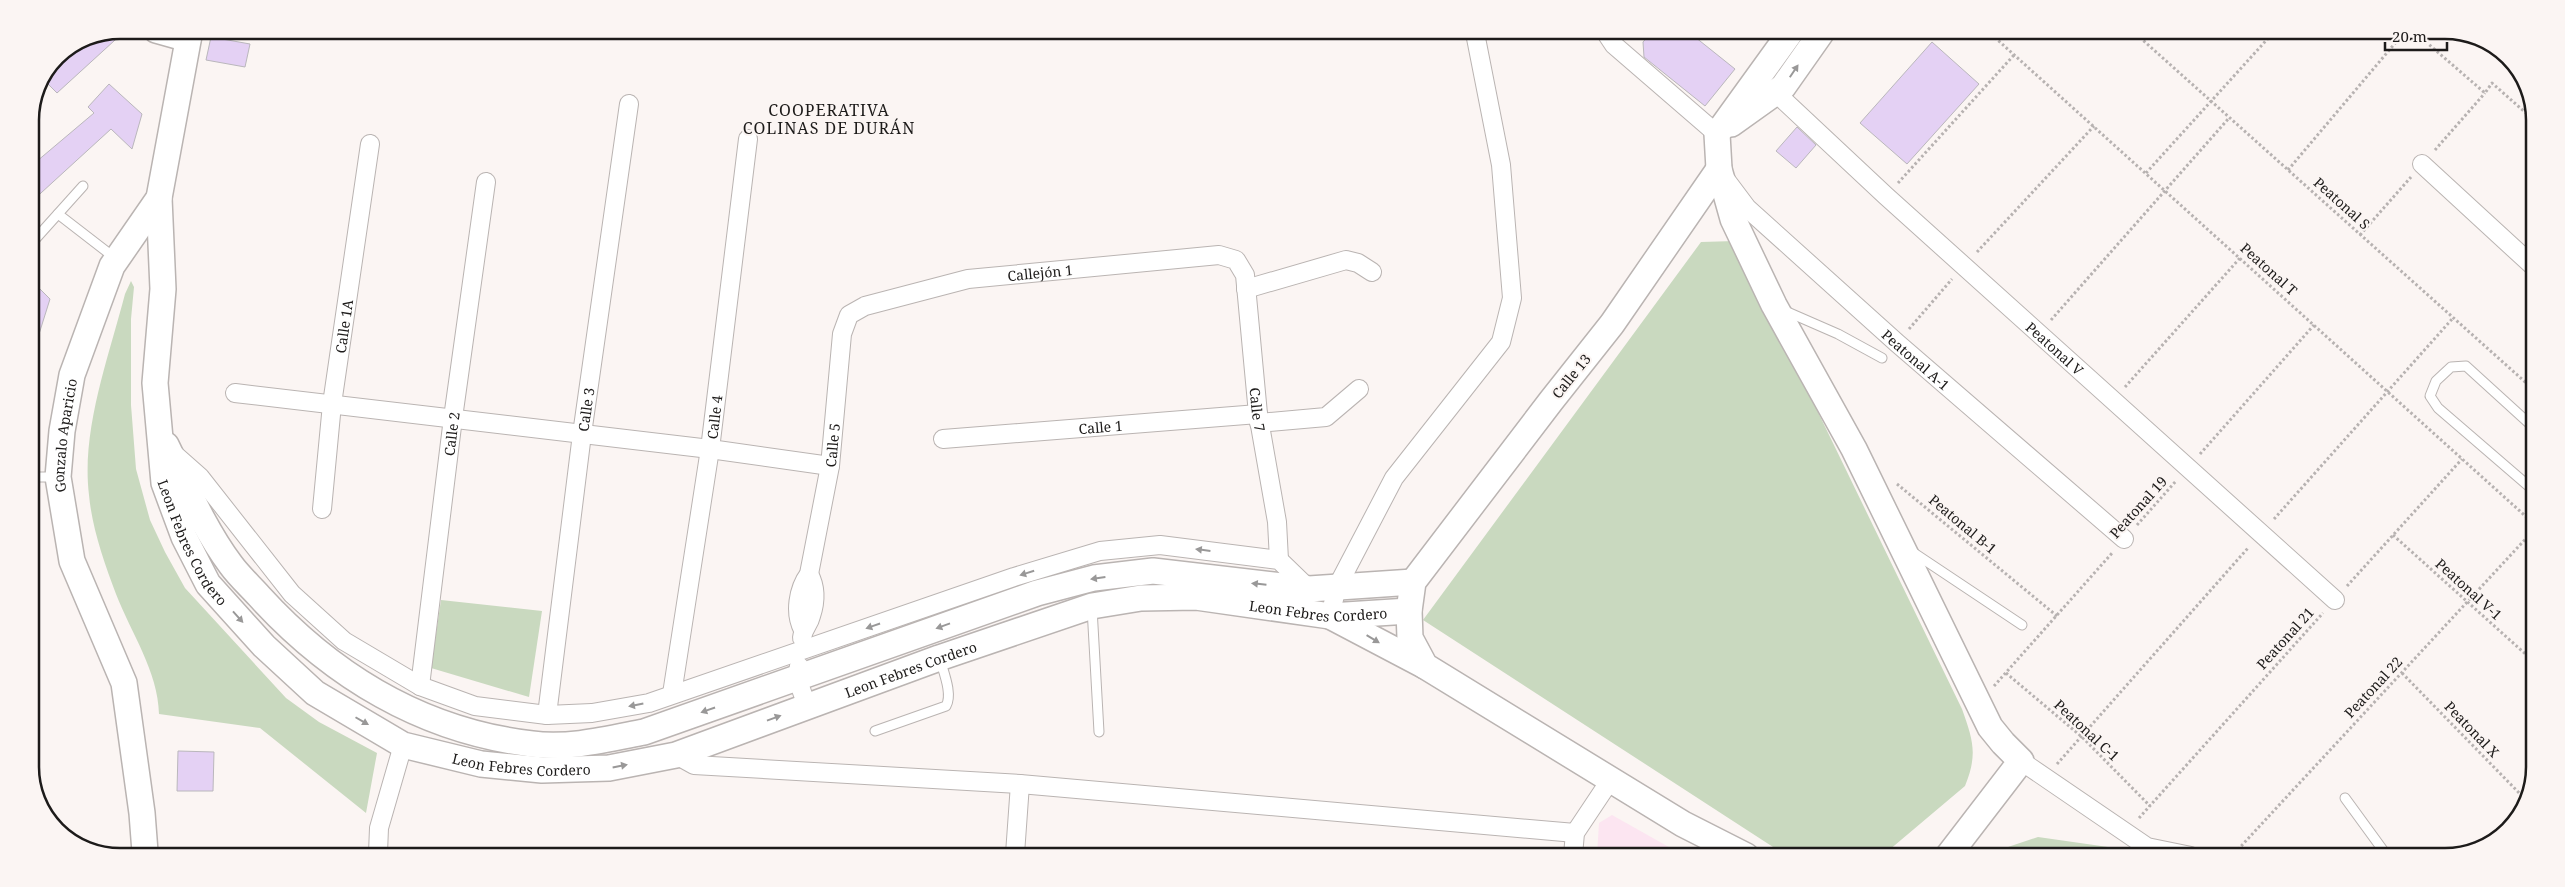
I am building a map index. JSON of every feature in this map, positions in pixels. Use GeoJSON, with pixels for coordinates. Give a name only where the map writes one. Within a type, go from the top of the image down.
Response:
{"type":"FeatureCollection","features":[{"type":"Feature","properties":{"kind":"street","name":"Gonzalo Aparicio"},"geometry":{"type":"LineString","coordinates":[[145,848],[142,813],[124,683],[72,562],[58,477],[62,431],[72,375],[112,266],[159,198],[188,39]]}},
{"type":"Feature","properties":{"kind":"street"},"geometry":{"type":"LineString","coordinates":[[1476,39],[1501,165],[1504,194],[1512,298],[1501,342],[1394,478],[1337,587],[1330,616],[1425,666],[1611,778],[1683,824],[1730,848]]}},
{"type":"Feature","properties":{"kind":"street"},"geometry":{"type":"LineString","coordinates":[[1616,39],[1717,134]]}},
{"type":"Feature","properties":{"kind":"street"},"geometry":{"type":"LineString","coordinates":[[1786,39],[1717,134],[1719,169],[1733,219],[1774,305],[1854,449],[1990,726],[2002,743],[2021,761],[2147,848]]}},
{"type":"Feature","properties":{"kind":"street"},"geometry":{"type":"LineString","coordinates":[[1717,134],[1776,93],[1816,39]]}},
{"type":"Feature","properties":{"kind":"street","name":"Peatonal V"},"geometry":{"type":"LineString","coordinates":[[1776,93],[1886,196],[2335,600]]}},
{"type":"Feature","properties":{"kind":"street","name":"Calle 3"},"geometry":{"type":"LineString","coordinates":[[547,715],[582,434],[629,104]]}},
{"type":"Feature","properties":{"kind":"street","name":"Calle 4"},"geometry":{"type":"LineString","coordinates":[[672,694],[710,449],[748,139]]}},
{"type":"Feature","properties":{"kind":"street","name":"Calle 1A"},"geometry":{"type":"LineString","coordinates":[[322,509],[332,404],[370,144]]}},
{"type":"Feature","properties":{"kind":"street"},"geometry":{"type":"LineString","coordinates":[[2422,164],[2526,259]]}},
{"type":"Feature","properties":{"kind":"street","name":"Peatonal A-1"},"geometry":{"type":"LineString","coordinates":[[1719,169],[1747,208],[1897,343],[2124,539]]}},
{"type":"Feature","properties":{"kind":"street","name":"Calle 13"},"geometry":{"type":"LineString","coordinates":[[1409,611],[1413,582],[1551,400],[1612,324],[1719,169]]}},
{"type":"Feature","properties":{"kind":"street","name":"Calle 2"},"geometry":{"type":"LineString","coordinates":[[420,686],[453,418],[486,182]]}},
{"type":"Feature","properties":{"kind":"street","name":"Leon Febres Cordero"},"geometry":{"type":"LineString","coordinates":[[159,198],[163,289],[155,383],[163,440],[164,483],[187,544],[208,584],[264,646],[315,693],[403,745],[481,764],[542,770],[609,768],[676,755],[940,658],[1092,606],[1141,598],[1196,598],[1330,616],[1409,611]]}},
{"type":"Feature","properties":{"kind":"street","name":"Callejón 1"},"geometry":{"type":"LineString","coordinates":[[849,315],[865,306],[968,279],[1218,255],[1236,260]]}},
{"type":"Feature","properties":{"kind":"street","name":"Calle 7"},"geometry":{"type":"LineString","coordinates":[[1236,260],[1244,275],[1258,418],[1278,522],[1280,560]]}},
{"type":"Feature","properties":{"kind":"street"},"geometry":{"type":"LineString","coordinates":[[1246,290],[1346,260],[1358,263],[1372,272]]}},
{"type":"Feature","properties":{"kind":"street","name":"Calle 5"},"geometry":{"type":"LineString","coordinates":[[807,706],[797,678],[803,630],[797,619],[802,584],[809,574],[830,466],[842,334],[849,315]]}},
{"type":"Feature","properties":{"kind":"street","name":"Calle 1"},"geometry":{"type":"LineString","coordinates":[[943,439],[1258,418],[1326,417],[1359,389]]}},
{"type":"Feature","properties":{"kind":"street"},"geometry":{"type":"LineString","coordinates":[[235,393],[710,449],[830,466]]}},
{"type":"Feature","properties":{"kind":"street"},"geometry":{"type":"LineString","coordinates":[[163,440],[200,477],[292,594],[344,641],[420,686],[475,706],[547,715],[592,713],[649,703],[1014,577],[1100,551],[1160,545],[1280,560],[1309,589]]}},
{"type":"Feature","properties":{"kind":"street","name":"Leon Febres Cordero"},"geometry":{"type":"LineString","coordinates":[[163,440],[209,530],[231,565],[285,625],[350,677],[404,709],[465,731],[533,745],[587,744],[644,732],[1038,592],[1094,578],[1153,572],[1309,589],[1413,582]]}},
{"type":"Feature","properties":{"kind":"street"},"geometry":{"type":"LineString","coordinates":[[187,544],[194,533],[209,530]]}},
{"type":"Feature","properties":{"kind":"street"},"geometry":{"type":"LineString","coordinates":[[1409,611],[1410,638],[1425,666]]}},
{"type":"Feature","properties":{"kind":"street"},"geometry":{"type":"LineString","coordinates":[[378,848],[379,828],[403,745]]}},
{"type":"Feature","properties":{"kind":"street"},"geometry":{"type":"LineString","coordinates":[[676,755],[694,766],[1020,784],[1575,833]]}},
{"type":"Feature","properties":{"kind":"street"},"geometry":{"type":"LineString","coordinates":[[1954,848],[2021,761]]}},
{"type":"Feature","properties":{"kind":"street"},"geometry":{"type":"LineString","coordinates":[[1574,848],[1575,833],[1611,778]]}},
{"type":"Feature","properties":{"kind":"street"},"geometry":{"type":"LineString","coordinates":[[1015,848],[1020,784]]}},
{"type":"Feature","properties":{"kind":"lane"},"geometry":{"type":"LineString","coordinates":[[39,234],[83,186]]}},
{"type":"Feature","properties":{"kind":"lane"},"geometry":{"type":"LineString","coordinates":[[58,214],[116,259]]}},
{"type":"Feature","properties":{"kind":"lane"},"geometry":{"type":"LineString","coordinates":[[1774,305],[1838,334],[1882,358]]}},
{"type":"Feature","properties":{"kind":"lane"},"geometry":{"type":"LineString","coordinates":[[2526,422],[2466,366],[2451,367],[2436,381],[2431,390],[2430,396],[2438,408],[2526,484]]}},
{"type":"Feature","properties":{"kind":"lane"},"geometry":{"type":"LineString","coordinates":[[39,476],[58,477]]}},
{"type":"Feature","properties":{"kind":"lane"},"geometry":{"type":"LineString","coordinates":[[1900,544],[2022,625]]}},
{"type":"Feature","properties":{"kind":"lane"},"geometry":{"type":"LineString","coordinates":[[1092,606],[1099,732]]}},
{"type":"Feature","properties":{"kind":"lane"},"geometry":{"type":"LineString","coordinates":[[876,731],[946,706],[948,702],[947,686],[940,658]]}},
{"type":"Feature","properties":{"kind":"lane"},"geometry":{"type":"LineString","coordinates":[[2345,798],[2381,848]]}},
{"type":"Feature","properties":{"kind":"path","name":"Peatonal T"},"geometry":{"type":"LineString","coordinates":[[1996,39],[2526,517]]}},
{"type":"Feature","properties":{"kind":"path","name":"Peatonal S"},"geometry":{"type":"LineString","coordinates":[[2142,39],[2526,383]]}},
{"type":"Feature","properties":{"kind":"path"},"geometry":{"type":"LineString","coordinates":[[2146,173],[2268,39]]}},
{"type":"Feature","properties":{"kind":"path"},"geometry":{"type":"LineString","coordinates":[[2288,170],[2398,39]]}},
{"type":"Feature","properties":{"kind":"path"},"geometry":{"type":"LineString","coordinates":[[2424,39],[2485,93],[2492,84],[2526,113]]}},
{"type":"Feature","properties":{"kind":"path"},"geometry":{"type":"LineString","coordinates":[[1886,196],[2014,55]]}},
{"type":"Feature","properties":{"kind":"path"},"geometry":{"type":"LineString","coordinates":[[2039,334],[2229,118]]}},
{"type":"Feature","properties":{"kind":"path"},"geometry":{"type":"LineString","coordinates":[[1897,343],[1964,266],[2094,126]]}},
{"type":"Feature","properties":{"kind":"path"},"geometry":{"type":"LineString","coordinates":[[2113,400],[2240,258]]}},
{"type":"Feature","properties":{"kind":"path","name":"Peatonal 19"},"geometry":{"type":"LineString","coordinates":[[1978,702],[2057,616],[2314,325]]}},
{"type":"Feature","properties":{"kind":"path","name":"Peatonal 21"},"geometry":{"type":"LineString","coordinates":[[2125,834],[2462,458]]}},
{"type":"Feature","properties":{"kind":"path","name":"Peatonal B-1"},"geometry":{"type":"LineString","coordinates":[[1892,480],[2057,616]]}},
{"type":"Feature","properties":{"kind":"path","name":"Peatonal V-1"},"geometry":{"type":"LineString","coordinates":[[2393,536],[2526,655]]}},
{"type":"Feature","properties":{"kind":"path","name":"Peatonal 22"},"geometry":{"type":"LineString","coordinates":[[2239,848],[2526,538]]}},
{"type":"Feature","properties":{"kind":"path","name":"Peatonal X"},"geometry":{"type":"LineString","coordinates":[[2402,672],[2521,795]]}},
{"type":"Feature","properties":{"kind":"path","name":"Peatonal C-1"},"geometry":{"type":"LineString","coordinates":[[2006,673],[2082,737],[2150,806]]}},
{"type":"Feature","properties":{"kind":"shaded area"},"geometry":{"type":"Polygon","coordinates":[[[1612,815],[1671,848],[1597,848],[1599,823],[1612,815]]]}},
{"type":"Feature","properties":{"kind":"green space"},"geometry":{"type":"Polygon","coordinates":[[[1735,241],[1962,709],[1969,730],[1973,756],[1965,786],[1891,848],[1775,848],[1423,620],[1701,242],[1735,241]]]}},
{"type":"Feature","properties":{"kind":"green space"},"geometry":{"type":"Polygon","coordinates":[[[131,281],[134,287],[131,319],[131,405],[136,469],[150,520],[185,588],[286,698],[319,722],[377,753],[366,813],[260,728],[159,714],[154,683],[149,667],[122,609],[103,557],[93,520],[89,495],[89,445],[98,393],[125,294],[131,281]]]}},
{"type":"Feature","properties":{"kind":"green space"},"geometry":{"type":"Polygon","coordinates":[[[441,600],[542,611],[529,697],[431,668],[441,600]]]}},
{"type":"Feature","properties":{"kind":"green space"},"geometry":{"type":"Polygon","coordinates":[[[2038,837],[2111,848],[2005,848],[2038,837]]]}},
{"type":"Feature","properties":{"kind":"building"},"geometry":{"type":"Polygon","coordinates":[[[116,39],[57,93],[48,84],[62,62],[75,52],[89,45],[104,40],[116,39]]]}},
{"type":"Feature","properties":{"kind":"building"},"geometry":{"type":"Polygon","coordinates":[[[211,39],[250,44],[245,67],[206,60],[211,39]]]}},
{"type":"Feature","properties":{"kind":"building"},"geometry":{"type":"Polygon","coordinates":[[[1646,39],[1698,39],[1735,69],[1705,106],[1644,57],[1643,42],[1646,39]]]}},
{"type":"Feature","properties":{"kind":"building"},"geometry":{"type":"Polygon","coordinates":[[[1932,42],[1979,84],[1907,164],[1860,123],[1932,42]]]}},
{"type":"Feature","properties":{"kind":"building"},"geometry":{"type":"Polygon","coordinates":[[[109,84],[142,114],[132,149],[111,129],[39,195],[39,159],[94,113],[88,107],[109,84]]]}},
{"type":"Feature","properties":{"kind":"building"},"geometry":{"type":"Polygon","coordinates":[[[1797,127],[1816,145],[1796,168],[1776,151],[1797,127]]]}},
{"type":"Feature","properties":{"kind":"building"},"geometry":{"type":"Polygon","coordinates":[[[39,288],[50,299],[39,334],[39,288]]]}},
{"type":"Feature","properties":{"kind":"building"},"geometry":{"type":"Polygon","coordinates":[[[178,751],[214,752],[213,791],[177,791],[178,751]]]}},
{"type":"Feature","properties":{"kind":"district","name":"COOPERATIVA COLINAS DE DURÁN"},"geometry":{"type":"Point","coordinates":[829,119]}}]}
